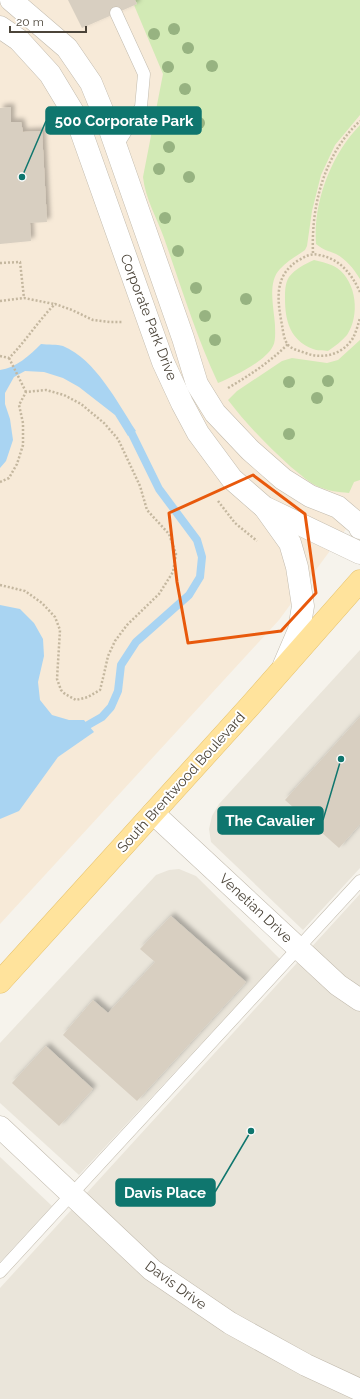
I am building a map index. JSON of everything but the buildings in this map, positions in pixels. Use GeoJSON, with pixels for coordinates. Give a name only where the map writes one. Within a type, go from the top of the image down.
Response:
{"type":"FeatureCollection","features":[{"type":"Feature","properties":{"kind":"main road","name":"South Brentwood Boulevard"},"geometry":{"type":"LineString","coordinates":[[0,982],[283,669],[360,581]]}},
{"type":"Feature","properties":{"kind":"street","name":"Corporate Park Drive"},"geometry":{"type":"LineString","coordinates":[[10,4],[67,48],[91,83],[116,148],[181,330],[197,384],[215,413],[250,450],[283,479],[310,496],[338,507],[360,528]]}},
{"type":"Feature","properties":{"kind":"street","name":"Corporate Park Drive"},"geometry":{"type":"LineString","coordinates":[[0,26],[19,40],[50,74],[76,117],[163,362],[198,433],[232,479],[264,507],[360,553]]}},
{"type":"Feature","properties":{"kind":"street"},"geometry":{"type":"LineString","coordinates":[[264,507],[290,543],[297,567],[303,606],[299,630],[283,669]]}},
{"type":"Feature","properties":{"kind":"street","name":"Venetian Drive"},"geometry":{"type":"LineString","coordinates":[[153,813],[338,984],[360,1000]]}},
{"type":"Feature","properties":{"kind":"street","name":"Davis Drive"},"geometry":{"type":"LineString","coordinates":[[0,1127],[152,1270],[230,1323],[306,1366],[360,1390]]}},
{"type":"Feature","properties":{"kind":"lane"},"geometry":{"type":"LineString","coordinates":[[116,13],[144,74],[141,107],[116,148]]}},
{"type":"Feature","properties":{"kind":"lane"},"geometry":{"type":"LineString","coordinates":[[0,1272],[360,881]]}},
{"type":"Feature","properties":{"kind":"path"},"geometry":{"type":"LineString","coordinates":[[313,253],[312,238],[316,202],[322,180],[332,159],[344,140],[360,120]]}},
{"type":"Feature","properties":{"kind":"path"},"geometry":{"type":"LineString","coordinates":[[360,292],[349,272],[340,263],[329,257],[313,253],[295,262],[287,270],[282,278],[278,290],[283,335],[288,344],[296,350],[325,357],[331,355],[345,347],[353,339],[360,318]]}},
{"type":"Feature","properties":{"kind":"path"},"geometry":{"type":"LineString","coordinates":[[0,263],[20,262],[24,298]]}},
{"type":"Feature","properties":{"kind":"path"},"geometry":{"type":"LineString","coordinates":[[0,301],[24,298],[55,304],[93,320],[124,322]]}},
{"type":"Feature","properties":{"kind":"path"},"geometry":{"type":"LineString","coordinates":[[9,358],[55,304]]}},
{"type":"Feature","properties":{"kind":"path"},"geometry":{"type":"LineString","coordinates":[[222,391],[258,370],[274,358],[288,344]]}},
{"type":"Feature","properties":{"kind":"path"},"geometry":{"type":"LineString","coordinates":[[0,356],[9,358],[26,392]]}},
{"type":"Feature","properties":{"kind":"path"},"geometry":{"type":"LineString","coordinates":[[0,585],[25,591],[42,603],[55,617],[60,630],[56,679],[61,690],[76,700],[88,697],[100,690],[108,656],[115,641],[127,625],[159,594],[173,572],[176,554],[169,534],[147,510],[140,486],[118,439],[104,423],[81,404],[64,395],[46,390],[26,392]]}},
{"type":"Feature","properties":{"kind":"path"},"geometry":{"type":"LineString","coordinates":[[0,482],[9,478],[17,464],[23,445],[24,423],[19,405],[26,392]]}},
{"type":"Feature","properties":{"kind":"highlighted area"},"geometry":{"type":"Polygon","coordinates":[[[253,475],[305,514],[316,593],[281,631],[188,643],[177,582],[169,513],[253,475]]]}},
{"type":"Feature","properties":{"kind":"shaded area"},"geometry":{"type":"Polygon","coordinates":[[[0,0],[360,0],[360,510],[279,620],[0,924],[0,0]]]}},
{"type":"Feature","properties":{"kind":"shaded area"},"geometry":{"type":"Polygon","coordinates":[[[360,650],[360,868],[303,930],[211,842],[209,829],[212,816],[219,804],[360,650]]]}},
{"type":"Feature","properties":{"kind":"shaded area"},"geometry":{"type":"Polygon","coordinates":[[[179,869],[196,876],[280,959],[79,1175],[0,1103],[0,1043],[156,875],[169,870],[179,869]]]}},
{"type":"Feature","properties":{"kind":"shaded area"},"geometry":{"type":"Polygon","coordinates":[[[360,894],[360,1399],[0,1399],[0,1288],[360,894]]]}},
{"type":"Feature","properties":{"kind":"shaded area"},"geometry":{"type":"Polygon","coordinates":[[[0,1157],[52,1206],[0,1262],[0,1157]]]}},
{"type":"Feature","properties":{"kind":"green space"},"geometry":{"type":"Polygon","coordinates":[[[135,0],[360,0],[360,115],[335,145],[321,175],[312,211],[307,246],[305,250],[289,261],[276,274],[272,288],[275,325],[275,341],[273,346],[264,357],[256,363],[240,373],[218,383],[196,329],[144,185],[143,177],[163,74],[134,5],[137,4],[135,0]]]}},
{"type":"Feature","properties":{"kind":"green space"},"geometry":{"type":"Polygon","coordinates":[[[360,125],[360,279],[347,262],[336,254],[316,244],[316,228],[321,196],[326,180],[340,150],[360,125]]]}},
{"type":"Feature","properties":{"kind":"green space"},"geometry":{"type":"Polygon","coordinates":[[[314,260],[332,265],[344,274],[349,282],[354,300],[354,318],[347,335],[328,351],[315,350],[299,340],[290,329],[286,314],[285,293],[289,277],[297,269],[314,260]]]}},
{"type":"Feature","properties":{"kind":"green space"},"geometry":{"type":"Polygon","coordinates":[[[360,340],[360,480],[354,482],[349,493],[323,488],[308,481],[291,467],[258,435],[228,400],[237,391],[282,361],[292,358],[327,363],[338,360],[360,340]]]}},
{"type":"Feature","properties":{"kind":"water"},"geometry":{"type":"Polygon","coordinates":[[[41,344],[63,346],[75,352],[86,361],[105,383],[136,431],[128,436],[115,415],[79,387],[63,378],[44,372],[25,371],[14,377],[5,393],[5,404],[10,419],[13,440],[6,461],[0,468],[0,370],[17,364],[41,344]]]}},
{"type":"Feature","properties":{"kind":"water"},"geometry":{"type":"Polygon","coordinates":[[[0,605],[20,609],[34,623],[43,639],[44,656],[38,682],[40,700],[52,715],[69,720],[84,720],[94,732],[58,757],[19,811],[0,819],[0,605]]]}},
{"type":"Feature","properties":{"kind":"waterway"},"geometry":{"type":"LineString","coordinates":[[88,725],[102,717],[111,707],[118,691],[121,665],[136,642],[189,595],[200,577],[202,557],[197,540],[159,489],[132,434]]}},
{"type":"Feature","properties":{"kind":"place","name":"500 Corporate Park"},"geometry":{"type":"Point","coordinates":[22,177]}},
{"type":"Feature","properties":{"kind":"place","name":"The Cavalier"},"geometry":{"type":"Point","coordinates":[341,759]}},
{"type":"Feature","properties":{"kind":"place","name":"Davis Place"},"geometry":{"type":"Point","coordinates":[251,1131]}}]}
